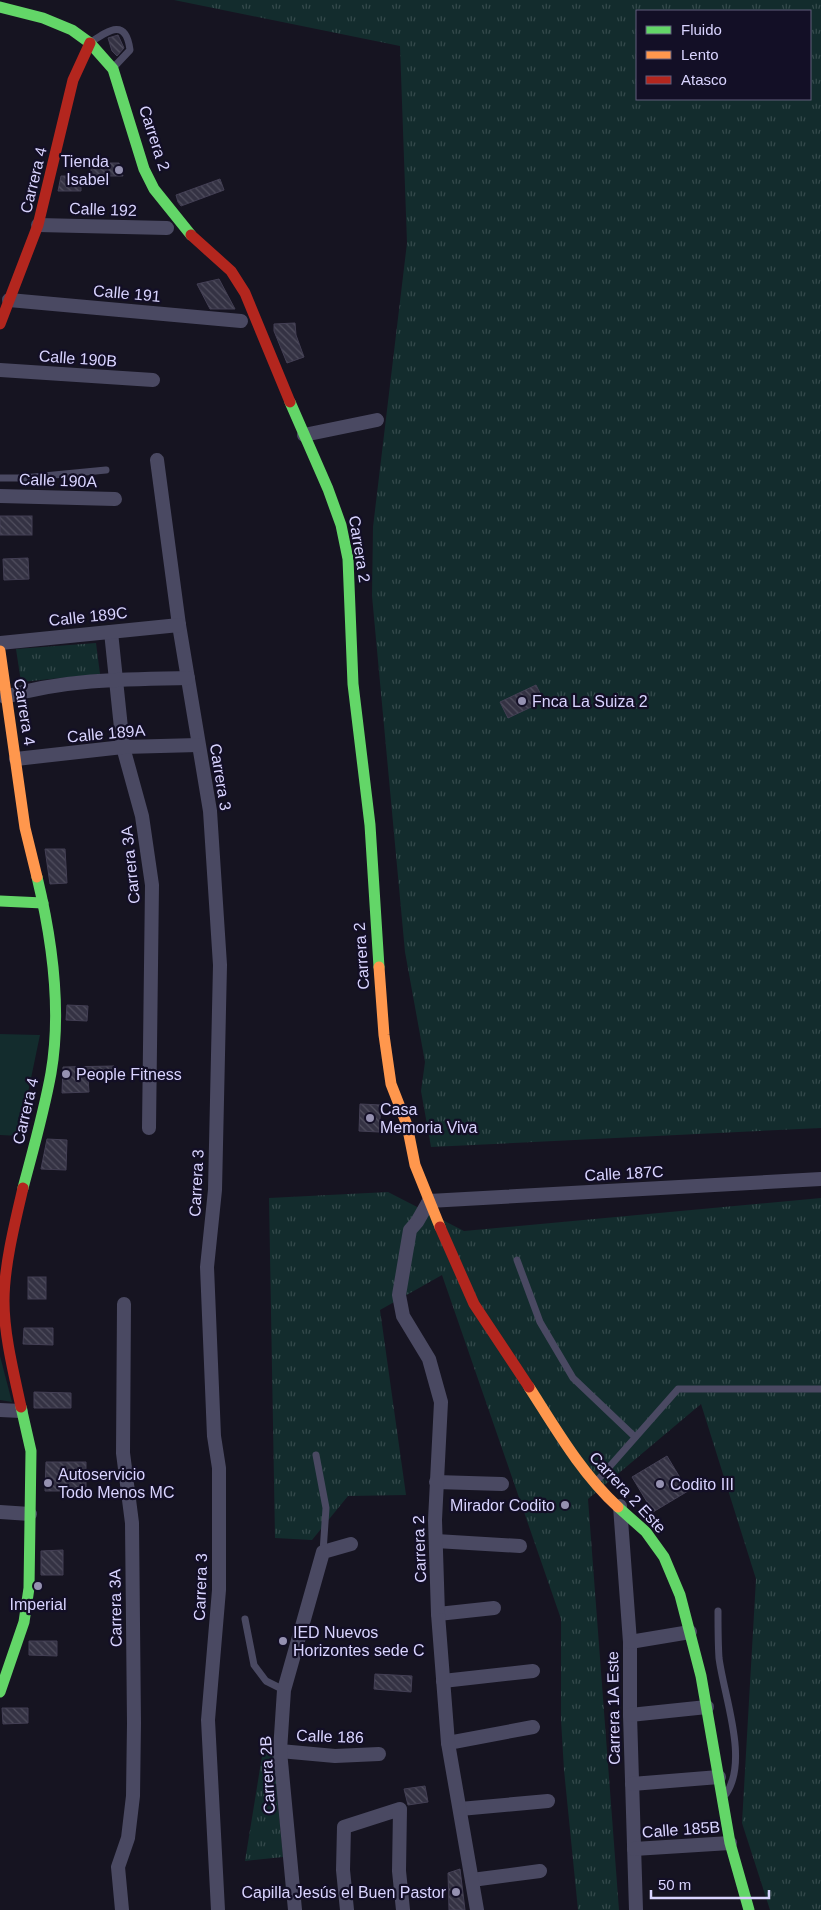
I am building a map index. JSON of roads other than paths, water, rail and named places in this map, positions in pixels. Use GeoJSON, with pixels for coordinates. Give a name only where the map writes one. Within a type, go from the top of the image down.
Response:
{"type":"FeatureCollection","features":[{"type":"Feature","properties":{"kind":"main road","name":"Carrera 2"},"geometry":{"type":"LineString","coordinates":[[0,8],[42,18],[72,30],[90,42],[113,69],[144,169],[154,189],[183,227],[231,271],[245,293],[342,525],[348,559],[353,676],[370,825],[384,1035],[391,1084],[407,1125]]}},
{"type":"Feature","properties":{"kind":"main road","name":"Carrera 4"},"geometry":{"type":"LineString","coordinates":[[0,324],[38,224],[73,80],[90,42]]}},
{"type":"Feature","properties":{"kind":"main road","name":"Carrera 4"},"geometry":{"type":"LineString","coordinates":[[0,652],[5,697],[26,828],[42,903],[56,997],[51,1072],[13,1232],[4,1302],[5,1322],[21,1411],[31,1451],[29,1588],[25,1614],[0,1692]]}},
{"type":"Feature","properties":{"kind":"main road"},"geometry":{"type":"LineString","coordinates":[[0,901],[42,903]]}},
{"type":"Feature","properties":{"kind":"main road","name":"Carrera 2 Este"},"geometry":{"type":"LineString","coordinates":[[407,1125],[415,1165],[474,1304],[575,1458],[595,1483],[646,1532],[664,1557],[680,1595],[690,1632],[706,1707],[730,1843],[749,1910]]}},
{"type":"Feature","properties":{"kind":"street","name":"Calle 192"},"geometry":{"type":"LineString","coordinates":[[38,224],[167,228]]}},
{"type":"Feature","properties":{"kind":"street","name":"Calle 191"},"geometry":{"type":"LineString","coordinates":[[9,300],[241,321]]}},
{"type":"Feature","properties":{"kind":"street","name":"Calle 190B"},"geometry":{"type":"LineString","coordinates":[[0,370],[153,380]]}},
{"type":"Feature","properties":{"kind":"street"},"geometry":{"type":"LineString","coordinates":[[304,435],[377,420]]}},
{"type":"Feature","properties":{"kind":"street","name":"Carrera 3"},"geometry":{"type":"LineString","coordinates":[[157,460],[179,625],[210,811],[220,965],[215,1190],[207,1267],[214,1436],[219,1468],[219,1590],[208,1720],[218,1910]]}},
{"type":"Feature","properties":{"kind":"street","name":"Calle 190A"},"geometry":{"type":"LineString","coordinates":[[0,496],[115,499]]}},
{"type":"Feature","properties":{"kind":"street","name":"Calle 189C"},"geometry":{"type":"LineString","coordinates":[[0,643],[179,625]]}},
{"type":"Feature","properties":{"kind":"street","name":"Carrera 3A"},"geometry":{"type":"LineString","coordinates":[[111,632],[123,747],[142,816],[152,885],[149,1128]]}},
{"type":"Feature","properties":{"kind":"street"},"geometry":{"type":"LineString","coordinates":[[5,697],[23,692],[116,679],[188,678]]}},
{"type":"Feature","properties":{"kind":"street","name":"Calle 189A"},"geometry":{"type":"LineString","coordinates":[[16,759],[123,747],[198,745]]}},
{"type":"Feature","properties":{"kind":"street","name":"Calle 187C"},"geometry":{"type":"LineString","coordinates":[[429,1201],[821,1179]]}},
{"type":"Feature","properties":{"kind":"street","name":"Carrera 2"},"geometry":{"type":"LineString","coordinates":[[429,1201],[410,1230],[399,1295],[403,1316],[429,1359],[439,1394],[436,1482],[438,1614],[448,1743],[477,1910]]}},
{"type":"Feature","properties":{"kind":"street","name":"Carrera 3A"},"geometry":{"type":"LineString","coordinates":[[122,1910],[118,1868],[128,1838],[133,1796],[134,1723],[132,1524],[123,1454],[124,1304]]}},
{"type":"Feature","properties":{"kind":"street"},"geometry":{"type":"LineString","coordinates":[[0,1410],[21,1411]]}},
{"type":"Feature","properties":{"kind":"street"},"geometry":{"type":"LineString","coordinates":[[436,1482],[502,1484]]}},
{"type":"Feature","properties":{"kind":"street","name":"Carrera 1A Este"},"geometry":{"type":"LineString","coordinates":[[620,1506],[630,1642],[630,1716],[636,1910]]}},
{"type":"Feature","properties":{"kind":"street"},"geometry":{"type":"LineString","coordinates":[[0,1512],[30,1514]]}},
{"type":"Feature","properties":{"kind":"street"},"geometry":{"type":"LineString","coordinates":[[436,1541],[520,1546]]}},
{"type":"Feature","properties":{"kind":"street"},"geometry":{"type":"LineString","coordinates":[[323,1552],[351,1544]]}},
{"type":"Feature","properties":{"kind":"street","name":"Carrera 2B"},"geometry":{"type":"LineString","coordinates":[[294,1910],[280,1751],[284,1690],[323,1552]]}},
{"type":"Feature","properties":{"kind":"street"},"geometry":{"type":"LineString","coordinates":[[438,1614],[494,1608]]}},
{"type":"Feature","properties":{"kind":"street"},"geometry":{"type":"LineString","coordinates":[[630,1642],[690,1632]]}},
{"type":"Feature","properties":{"kind":"street"},"geometry":{"type":"LineString","coordinates":[[443,1681],[533,1671]]}},
{"type":"Feature","properties":{"kind":"street"},"geometry":{"type":"LineString","coordinates":[[630,1716],[706,1707]]}},
{"type":"Feature","properties":{"kind":"street"},"geometry":{"type":"LineString","coordinates":[[448,1743],[533,1727]]}},
{"type":"Feature","properties":{"kind":"street","name":"Calle 186"},"geometry":{"type":"LineString","coordinates":[[280,1751],[335,1756],[379,1754]]}},
{"type":"Feature","properties":{"kind":"street"},"geometry":{"type":"LineString","coordinates":[[632,1784],[719,1777]]}},
{"type":"Feature","properties":{"kind":"street"},"geometry":{"type":"LineString","coordinates":[[460,1810],[548,1801]]}},
{"type":"Feature","properties":{"kind":"street"},"geometry":{"type":"LineString","coordinates":[[347,1910],[343,1870],[344,1827],[400,1810],[399,1871],[402,1910]]}},
{"type":"Feature","properties":{"kind":"street","name":"Calle 185B"},"geometry":{"type":"LineString","coordinates":[[634,1849],[730,1843]]}},
{"type":"Feature","properties":{"kind":"street"},"geometry":{"type":"LineString","coordinates":[[472,1880],[540,1871]]}},
{"type":"Feature","properties":{"kind":"lane"},"geometry":{"type":"LineString","coordinates":[[90,42],[111,29],[117,28],[122,32],[129,44],[130,50],[113,69]]}},
{"type":"Feature","properties":{"kind":"lane"},"geometry":{"type":"LineString","coordinates":[[0,478],[23,478],[106,470]]}},
{"type":"Feature","properties":{"kind":"lane"},"geometry":{"type":"LineString","coordinates":[[517,1260],[540,1322],[573,1378],[635,1437]]}},
{"type":"Feature","properties":{"kind":"lane"},"geometry":{"type":"LineString","coordinates":[[595,1483],[678,1390],[821,1389]]}},
{"type":"Feature","properties":{"kind":"lane"},"geometry":{"type":"LineString","coordinates":[[316,1455],[326,1508],[323,1552]]}},
{"type":"Feature","properties":{"kind":"lane"},"geometry":{"type":"LineString","coordinates":[[718,1611],[719,1657],[737,1760],[734,1778],[722,1798]]}},
{"type":"Feature","properties":{"kind":"lane"},"geometry":{"type":"LineString","coordinates":[[245,1619],[254,1665],[266,1681],[284,1690]]}},
{"type":"Feature","properties":{"kind":"place","name":"Tienda Isabel"},"geometry":{"type":"Point","coordinates":[119,170]}},
{"type":"Feature","properties":{"kind":"place","name":"Fnca La Suiza 2"},"geometry":{"type":"Point","coordinates":[522,701]}},
{"type":"Feature","properties":{"kind":"place","name":"People Fitness"},"geometry":{"type":"Point","coordinates":[66,1074]}},
{"type":"Feature","properties":{"kind":"place","name":"Casa Memoria Viva"},"geometry":{"type":"Point","coordinates":[370,1118]}},
{"type":"Feature","properties":{"kind":"place","name":"Autoservicio Todo Menos MC"},"geometry":{"type":"Point","coordinates":[48,1483]}},
{"type":"Feature","properties":{"kind":"place","name":"Codito III"},"geometry":{"type":"Point","coordinates":[660,1484]}},
{"type":"Feature","properties":{"kind":"place","name":"Mirador Codito"},"geometry":{"type":"Point","coordinates":[565,1505]}},
{"type":"Feature","properties":{"kind":"place","name":"Imperial"},"geometry":{"type":"Point","coordinates":[38,1586]}},
{"type":"Feature","properties":{"kind":"place","name":"IED Nuevos Horizontes sede C"},"geometry":{"type":"Point","coordinates":[283,1641]}},
{"type":"Feature","properties":{"kind":"place","name":"Capilla Jesús el Buen Pastor"},"geometry":{"type":"Point","coordinates":[456,1892]}}]}
